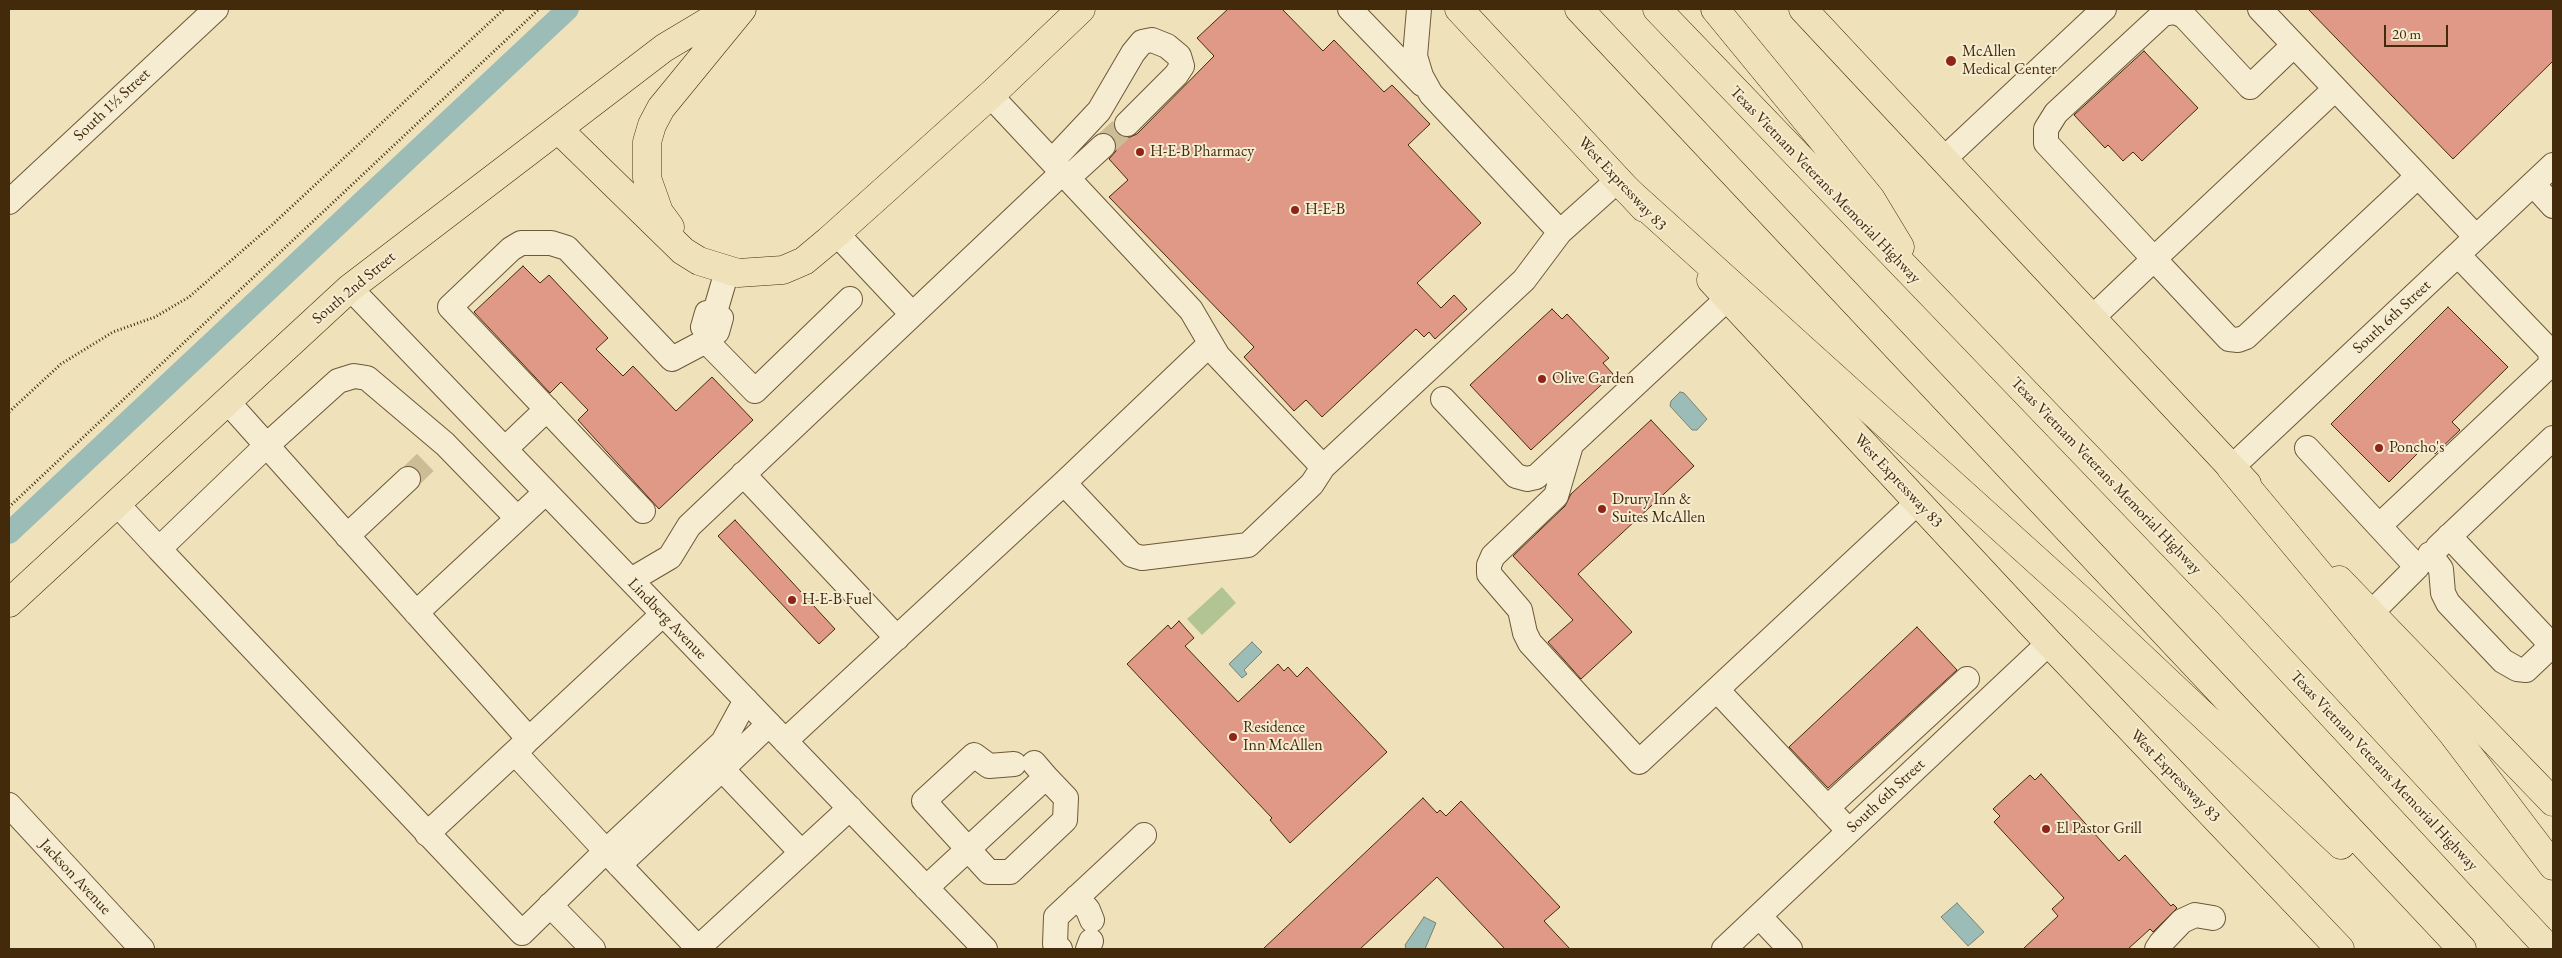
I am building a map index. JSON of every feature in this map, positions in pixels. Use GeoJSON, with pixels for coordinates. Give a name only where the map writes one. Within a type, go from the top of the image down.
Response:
{"type":"FeatureCollection","features":[{"type":"Feature","properties":{"kind":"main road","name":"South 2nd Street"},"geometry":{"type":"LineString","coordinates":[[9,603],[350,288],[664,48],[729,9]]}},
{"type":"Feature","properties":{"kind":"main road"},"geometry":{"type":"LineString","coordinates":[[742,9],[660,108],[647,142],[646,160],[652,196],[669,225],[693,246],[707,254],[722,259],[763,260],[816,251]]}},
{"type":"Feature","properties":{"kind":"main road"},"geometry":{"type":"LineString","coordinates":[[558,129],[667,239],[699,261],[727,270],[761,273],[783,270],[804,261],[816,251],[990,95],[1081,9]]}},
{"type":"Feature","properties":{"kind":"main road","name":"West Expressway 83"},"geometry":{"type":"LineString","coordinates":[[1459,9],[2050,643],[2340,949]]}},
{"type":"Feature","properties":{"kind":"main road"},"geometry":{"type":"LineString","coordinates":[[1579,9],[2462,949]]}},
{"type":"Feature","properties":{"kind":"main road","name":"Texas Vietnam Veterans Memorial Highway"},"geometry":{"type":"LineString","coordinates":[[1657,9],[2228,603],[2549,949]]}},
{"type":"Feature","properties":{"kind":"main road"},"geometry":{"type":"LineString","coordinates":[[1714,9],[1871,199],[1929,293]]}},
{"type":"Feature","properties":{"kind":"main road"},"geometry":{"type":"LineString","coordinates":[[1803,9],[2231,468],[2553,802]]}},
{"type":"Feature","properties":{"kind":"main road"},"geometry":{"type":"LineString","coordinates":[[1622,185],[2084,603],[2449,949]]}},
{"type":"Feature","properties":{"kind":"main road"},"geometry":{"type":"LineString","coordinates":[[2231,468],[2452,733],[2553,866]]}},
{"type":"Feature","properties":{"kind":"street","name":"South 1½ Street"},"geometry":{"type":"LineString","coordinates":[[9,202],[216,9]]}},
{"type":"Feature","properties":{"kind":"street"},"geometry":{"type":"LineString","coordinates":[[1350,9],[1560,232]]}},
{"type":"Feature","properties":{"kind":"street"},"geometry":{"type":"LineString","coordinates":[[1419,9],[1415,56],[1421,76],[1432,94]]}},
{"type":"Feature","properties":{"kind":"street"},"geometry":{"type":"LineString","coordinates":[[1944,159],[2104,9]]}},
{"type":"Feature","properties":{"kind":"street"},"geometry":{"type":"LineString","coordinates":[[2260,9],[2476,238]]}},
{"type":"Feature","properties":{"kind":"street"},"geometry":{"type":"LineString","coordinates":[[2294,45],[2250,86],[2184,16],[2175,12],[2163,14],[2056,113],[2046,129],[2046,143],[2229,339],[2238,340],[2246,337],[2418,176]]}},
{"type":"Feature","properties":{"kind":"street"},"geometry":{"type":"LineString","coordinates":[[631,580],[670,557],[689,526],[1061,170],[1133,53],[1142,42],[1152,40],[1167,46],[1179,56],[1182,66],[1176,75],[1127,124]]}},
{"type":"Feature","properties":{"kind":"street"},"geometry":{"type":"LineString","coordinates":[[2092,318],[2336,89]]}},
{"type":"Feature","properties":{"kind":"street"},"geometry":{"type":"LineString","coordinates":[[990,95],[1191,310],[1218,356],[1323,467]]}},
{"type":"Feature","properties":{"kind":"street"},"geometry":{"type":"LineString","coordinates":[[1061,170],[1103,146]]}},
{"type":"Feature","properties":{"kind":"street","name":"South 6th Street"},"geometry":{"type":"LineString","coordinates":[[2231,468],[2553,165]]}},
{"type":"Feature","properties":{"kind":"street"},"geometry":{"type":"LineString","coordinates":[[2533,184],[2553,206]]}},
{"type":"Feature","properties":{"kind":"street"},"geometry":{"type":"LineString","coordinates":[[1064,483],[1124,549],[1132,555],[1142,558],[1248,545],[1312,484],[1323,467],[1524,280],[1560,232],[1622,185]]}},
{"type":"Feature","properties":{"kind":"street"},"geometry":{"type":"LineString","coordinates":[[836,233],[912,314]]}},
{"type":"Feature","properties":{"kind":"street"},"geometry":{"type":"LineString","coordinates":[[643,511],[450,307],[511,249],[521,243],[551,243],[567,248],[672,358],[710,328],[727,270]]}},
{"type":"Feature","properties":{"kind":"street"},"geometry":{"type":"LineString","coordinates":[[2379,526],[2551,364],[2550,351],[2458,255]]}},
{"type":"Feature","properties":{"kind":"street","name":"Lindberg Avenue"},"geometry":{"type":"LineString","coordinates":[[350,288],[985,949]]}},
{"type":"Feature","properties":{"kind":"street"},"geometry":{"type":"LineString","coordinates":[[1443,399],[1516,476],[1527,479],[1536,477],[1728,298]]}},
{"type":"Feature","properties":{"kind":"street"},"geometry":{"type":"LineString","coordinates":[[710,328],[755,391],[850,299]]}},
{"type":"Feature","properties":{"kind":"street"},"geometry":{"type":"LineString","coordinates":[[785,741],[1064,483],[1210,344]]}},
{"type":"Feature","properties":{"kind":"street"},"geometry":{"type":"LineString","coordinates":[[159,549],[266,446],[338,381],[354,376],[367,378],[438,450],[517,518]]}},
{"type":"Feature","properties":{"kind":"street"},"geometry":{"type":"LineString","coordinates":[[227,401],[416,612],[613,858],[698,948],[850,808]]}},
{"type":"Feature","properties":{"kind":"street"},"geometry":{"type":"LineString","coordinates":[[505,449],[547,409]]}},
{"type":"Feature","properties":{"kind":"street"},"geometry":{"type":"LineString","coordinates":[[2370,613],[2553,438]]}},
{"type":"Feature","properties":{"kind":"street"},"geometry":{"type":"LineString","coordinates":[[1570,445],[1556,496],[1493,556],[1489,565],[1489,574],[1520,610],[1525,633],[1530,643],[1639,762],[1918,502]]}},
{"type":"Feature","properties":{"kind":"street"},"geometry":{"type":"LineString","coordinates":[[2307,448],[2379,526],[2424,560],[2442,569],[2443,593],[2448,603],[2504,661],[2517,669],[2526,670],[2545,652],[2548,645],[2544,637],[2449,536]]}},
{"type":"Feature","properties":{"kind":"street"},"geometry":{"type":"LineString","coordinates":[[744,474],[896,638]]}},
{"type":"Feature","properties":{"kind":"street"},"geometry":{"type":"LineString","coordinates":[[347,536],[408,479]]}},
{"type":"Feature","properties":{"kind":"street"},"geometry":{"type":"LineString","coordinates":[[416,612],[546,492]]}},
{"type":"Feature","properties":{"kind":"street"},"geometry":{"type":"LineString","coordinates":[[117,504],[522,933],[550,905],[613,858],[722,770],[769,724]]}},
{"type":"Feature","properties":{"kind":"street"},"geometry":{"type":"LineString","coordinates":[[428,834],[663,614]]}},
{"type":"Feature","properties":{"kind":"street","name":"South 6th Street"},"geometry":{"type":"LineString","coordinates":[[1724,949],[2050,643]]}},
{"type":"Feature","properties":{"kind":"street"},"geometry":{"type":"LineString","coordinates":[[1827,808],[1967,678]]}},
{"type":"Feature","properties":{"kind":"street"},"geometry":{"type":"LineString","coordinates":[[1718,690],[1849,831]]}},
{"type":"Feature","properties":{"kind":"street"},"geometry":{"type":"LineString","coordinates":[[613,858],[723,742],[746,700]]}},
{"type":"Feature","properties":{"kind":"street"},"geometry":{"type":"LineString","coordinates":[[974,755],[989,766],[1031,768],[1066,798],[1065,820],[1010,872],[989,872],[924,801],[974,755]]}},
{"type":"Feature","properties":{"kind":"street"},"geometry":{"type":"LineString","coordinates":[[926,888],[968,849],[1031,768]]}},
{"type":"Feature","properties":{"kind":"street"},"geometry":{"type":"LineString","coordinates":[[722,770],[801,852]]}},
{"type":"Feature","properties":{"kind":"street","name":"Jackson Avenue"},"geometry":{"type":"LineString","coordinates":[[9,805],[142,949]]}},
{"type":"Feature","properties":{"kind":"street"},"geometry":{"type":"LineString","coordinates":[[1055,948],[1056,917],[1144,834]]}},
{"type":"Feature","properties":{"kind":"street"},"geometry":{"type":"LineString","coordinates":[[1078,897],[1088,910],[1090,937]]}},
{"type":"Feature","properties":{"kind":"street"},"geometry":{"type":"LineString","coordinates":[[550,905],[593,949]]}},
{"type":"Feature","properties":{"kind":"street"},"geometry":{"type":"LineString","coordinates":[[2158,949],[2161,943],[2182,921],[2194,915],[2213,918]]}},
{"type":"Feature","properties":{"kind":"street"},"geometry":{"type":"LineString","coordinates":[[1759,916],[1790,949]]}},
{"type":"Feature","properties":{"kind":"path"},"geometry":{"type":"LineString","coordinates":[[9,412],[61,364],[113,332],[155,317],[189,297],[286,211],[504,9]]}},
{"type":"Feature","properties":{"kind":"path"},"geometry":{"type":"LineString","coordinates":[[9,507],[539,9]]}},
{"type":"Feature","properties":{"kind":"green space"},"geometry":{"type":"Polygon","coordinates":[[[1222,587],[1236,603],[1202,635],[1187,619],[1222,587]]]}},
{"type":"Feature","properties":{"kind":"water"},"geometry":{"type":"Polygon","coordinates":[[[1680,392],[1684,393],[1707,419],[1697,430],[1692,430],[1670,406],[1671,401],[1680,392]]]}},
{"type":"Feature","properties":{"kind":"water"},"geometry":{"type":"Polygon","coordinates":[[[1252,642],[1262,652],[1244,670],[1247,674],[1242,678],[1229,664],[1252,642]]]}},
{"type":"Feature","properties":{"kind":"water"},"geometry":{"type":"Polygon","coordinates":[[[1957,903],[1984,932],[1968,946],[1941,917],[1957,903]]]}},
{"type":"Feature","properties":{"kind":"water"},"geometry":{"type":"Polygon","coordinates":[[[1424,917],[1436,923],[1425,949],[1406,949],[1405,945],[1424,917]]]}},
{"type":"Feature","properties":{"kind":"building","name":"H-E-B"},"geometry":{"type":"Polygon","coordinates":[[[1228,9],[1282,9],[1323,51],[1334,40],[1384,92],[1392,85],[1430,124],[1408,145],[1481,223],[1417,283],[1441,308],[1454,295],[1467,309],[1435,339],[1429,332],[1424,337],[1416,329],[1322,417],[1306,400],[1294,411],[1244,357],[1254,347],[1109,197],[1128,180],[1109,159],[1116,151],[1113,136],[1103,133],[1114,123],[1117,133],[1123,137],[1137,134],[1214,56],[1197,38],[1228,9]]]}},
{"type":"Feature","properties":{"kind":"building"},"geometry":{"type":"Polygon","coordinates":[[[2308,9],[2553,9],[2553,61],[2453,159],[2308,9]]]}},
{"type":"Feature","properties":{"kind":"building"},"geometry":{"type":"Polygon","coordinates":[[[2144,51],[2198,108],[2142,161],[2133,152],[2123,161],[2108,145],[2105,148],[2074,115],[2144,51]]]}},
{"type":"Feature","properties":{"kind":"building"},"geometry":{"type":"Polygon","coordinates":[[[523,266],[540,283],[549,275],[608,338],[596,349],[623,376],[633,366],[676,411],[712,377],[753,420],[659,509],[578,420],[588,410],[561,382],[550,393],[474,312],[523,266]]]}},
{"type":"Feature","properties":{"kind":"building"},"geometry":{"type":"Polygon","coordinates":[[[2448,307],[2508,367],[2452,422],[2460,430],[2435,454],[2426,445],[2389,482],[2331,424],[2448,307]]]}},
{"type":"Feature","properties":{"kind":"building","name":"Olive Garden"},"geometry":{"type":"Polygon","coordinates":[[[1552,309],[1562,319],[1567,314],[1609,358],[1603,363],[1613,374],[1531,450],[1470,385],[1552,309]]]}},
{"type":"Feature","properties":{"kind":"building","name":"Drury Inn & Suites McAllen"},"geometry":{"type":"Polygon","coordinates":[[[1651,420],[1694,466],[1578,574],[1632,632],[1581,679],[1548,642],[1573,620],[1513,556],[1565,506],[1571,494],[1651,420]]]}},
{"type":"Feature","properties":{"kind":"building","name":"H-E-B Fuel"},"geometry":{"type":"Polygon","coordinates":[[[735,520],[835,629],[819,644],[718,536],[735,520]]]}},
{"type":"Feature","properties":{"kind":"building","name":"Residence Inn McAllen"},"geometry":{"type":"Polygon","coordinates":[[[1179,621],[1194,638],[1185,646],[1238,702],[1278,664],[1284,671],[1288,667],[1297,677],[1307,667],[1387,752],[1290,843],[1270,820],[1272,818],[1127,664],[1168,625],[1171,629],[1179,621]]]}},
{"type":"Feature","properties":{"kind":"building"},"geometry":{"type":"Polygon","coordinates":[[[1917,627],[1957,670],[1828,788],[1789,747],[1917,627]]]}},
{"type":"Feature","properties":{"kind":"building"},"geometry":{"type":"Polygon","coordinates":[[[2041,774],[2119,861],[2125,855],[2171,906],[2173,904],[2177,908],[2153,932],[2150,929],[2128,949],[2023,949],[2058,916],[2052,909],[2064,898],[1994,822],[2000,816],[1993,809],[2030,775],[2035,780],[2041,774]]]}},
{"type":"Feature","properties":{"kind":"building"},"geometry":{"type":"Polygon","coordinates":[[[1423,798],[1437,813],[1440,810],[1446,816],[1461,801],[1560,907],[1544,921],[1570,949],[1505,949],[1437,877],[1360,949],[1263,949],[1423,798]]]}},
{"type":"Feature","properties":{"kind":"waterway"},"geometry":{"type":"LineString","coordinates":[[9,533],[568,9]]}},
{"type":"Feature","properties":{"kind":"tunnel"},"geometry":{"type":"LineString","coordinates":[[1103,146],[1127,124]]}},
{"type":"Feature","properties":{"kind":"tunnel"},"geometry":{"type":"LineString","coordinates":[[408,479],[432,456]]}},
{"type":"Feature","properties":{"kind":"place","name":"McAllen Medical Center"},"geometry":{"type":"Point","coordinates":[1951,61]}},
{"type":"Feature","properties":{"kind":"place","name":"H-E-B Pharmacy"},"geometry":{"type":"Point","coordinates":[1140,152]}},
{"type":"Feature","properties":{"kind":"place","name":"H-E-B"},"geometry":{"type":"Point","coordinates":[1295,210]}},
{"type":"Feature","properties":{"kind":"place","name":"Olive Garden"},"geometry":{"type":"Point","coordinates":[1542,379]}},
{"type":"Feature","properties":{"kind":"place","name":"Poncho's"},"geometry":{"type":"Point","coordinates":[2379,448]}},
{"type":"Feature","properties":{"kind":"place","name":"Drury Inn & Suites McAllen"},"geometry":{"type":"Point","coordinates":[1602,509]}},
{"type":"Feature","properties":{"kind":"place","name":"H-E-B Fuel"},"geometry":{"type":"Point","coordinates":[792,600]}},
{"type":"Feature","properties":{"kind":"place","name":"Residence Inn McAllen"},"geometry":{"type":"Point","coordinates":[1233,737]}},
{"type":"Feature","properties":{"kind":"place","name":"El Pastor Grill"},"geometry":{"type":"Point","coordinates":[2046,829]}}]}
